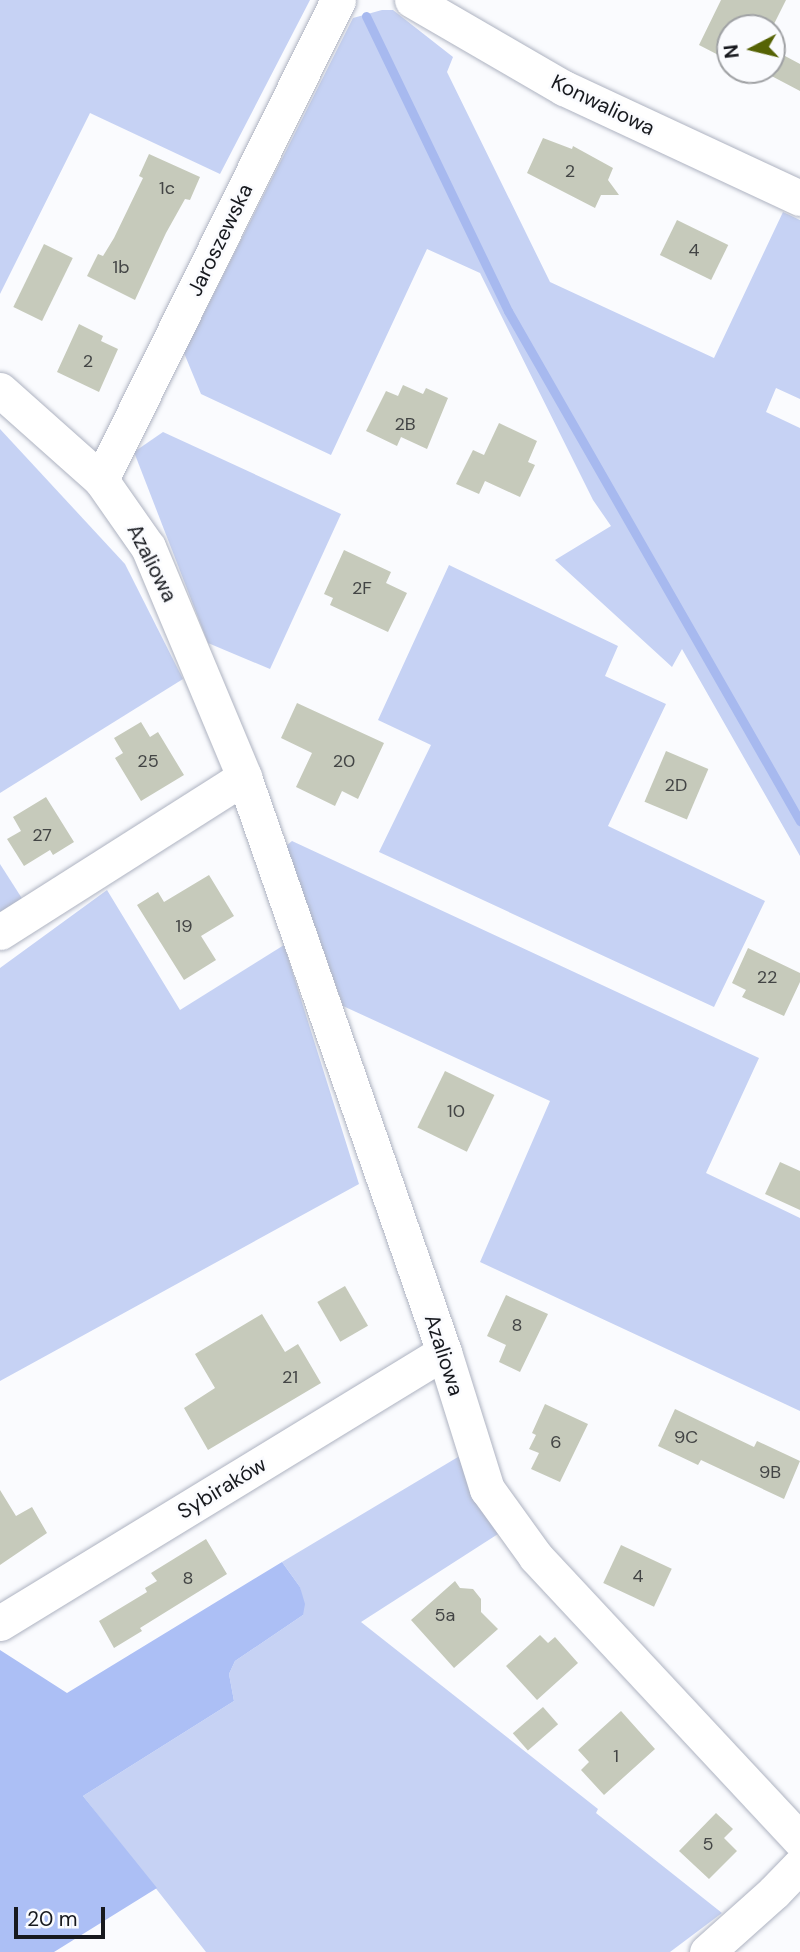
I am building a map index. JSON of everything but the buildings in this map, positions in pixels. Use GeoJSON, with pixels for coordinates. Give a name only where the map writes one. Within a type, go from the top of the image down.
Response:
{"type":"FeatureCollection","features":[{"type":"Feature","properties":{"kind":"street","name":"Jaroszewska"},"geometry":{"type":"LineString","coordinates":[[101,480],[338,0]]}},
{"type":"Feature","properties":{"kind":"street","name":"Konwaliowa"},"geometry":{"type":"LineString","coordinates":[[412,0],[564,88],[800,198]]}},
{"type":"Feature","properties":{"kind":"street","name":"Azaliowa"},"geometry":{"type":"LineString","coordinates":[[0,390],[101,480],[148,547],[244,777],[444,1352],[487,1489],[536,1557],[800,1840]]}},
{"type":"Feature","properties":{"kind":"street"},"geometry":{"type":"LineString","coordinates":[[0,932],[244,777]]}},
{"type":"Feature","properties":{"kind":"street","name":"Sybiraków"},"geometry":{"type":"LineString","coordinates":[[0,1623],[444,1352]]}},
{"type":"Feature","properties":{"kind":"street"},"geometry":{"type":"LineString","coordinates":[[706,1952],[774,1892],[800,1865]]}},
{"type":"Feature","properties":{"kind":"shaded area"},"geometry":{"type":"Polygon","coordinates":[[[0,0],[310,0],[220,174],[90,113],[0,294],[0,0]]]}},
{"type":"Feature","properties":{"kind":"shaded area"},"geometry":{"type":"Polygon","coordinates":[[[382,10],[393,10],[453,57],[447,72],[550,282],[714,358],[783,212],[800,220],[800,399],[776,388],[766,412],[800,428],[800,856],[682,649],[672,667],[555,560],[611,526],[593,500],[480,273],[427,249],[331,455],[201,394],[184,353],[353,18],[382,10]]]}},
{"type":"Feature","properties":{"kind":"shaded area"},"geometry":{"type":"Polygon","coordinates":[[[0,429],[125,564],[183,679],[0,793],[0,429]]]}},
{"type":"Feature","properties":{"kind":"shaded area"},"geometry":{"type":"Polygon","coordinates":[[[163,432],[341,514],[270,669],[208,643],[134,452],[163,432]]]}},
{"type":"Feature","properties":{"kind":"shaded area"},"geometry":{"type":"Polygon","coordinates":[[[449,565],[618,646],[605,676],[666,704],[608,826],[765,901],[714,1007],[379,852],[431,745],[378,720],[449,565]]]}},
{"type":"Feature","properties":{"kind":"shaded area"},"geometry":{"type":"Polygon","coordinates":[[[292,841],[759,1058],[706,1173],[800,1218],[800,1411],[480,1262],[550,1101],[343,1006],[286,846],[292,841]]]}},
{"type":"Feature","properties":{"kind":"shaded area"},"geometry":{"type":"Polygon","coordinates":[[[0,864],[23,900],[0,915],[0,864]]]}},
{"type":"Feature","properties":{"kind":"shaded area"},"geometry":{"type":"Polygon","coordinates":[[[107,890],[180,1010],[284,945],[359,1184],[0,1381],[0,968],[107,890]]]}},
{"type":"Feature","properties":{"kind":"shaded area"},"geometry":{"type":"Polygon","coordinates":[[[463,1454],[498,1534],[361,1622],[598,1809],[596,1813],[722,1913],[670,1952],[206,1952],[83,1796],[234,1701],[229,1674],[235,1661],[303,1615],[300,1587],[282,1562],[463,1454]]]}},
{"type":"Feature","properties":{"kind":"shaded area"},"geometry":{"type":"Polygon","coordinates":[[[282,1562],[300,1587],[305,1604],[303,1615],[235,1661],[229,1674],[234,1701],[83,1796],[157,1888],[54,1952],[0,1952],[0,1650],[67,1693],[282,1562]]]}},
{"type":"Feature","properties":{"kind":"waterway"},"geometry":{"type":"LineString","coordinates":[[366,16],[508,311],[800,821]]}}]}
